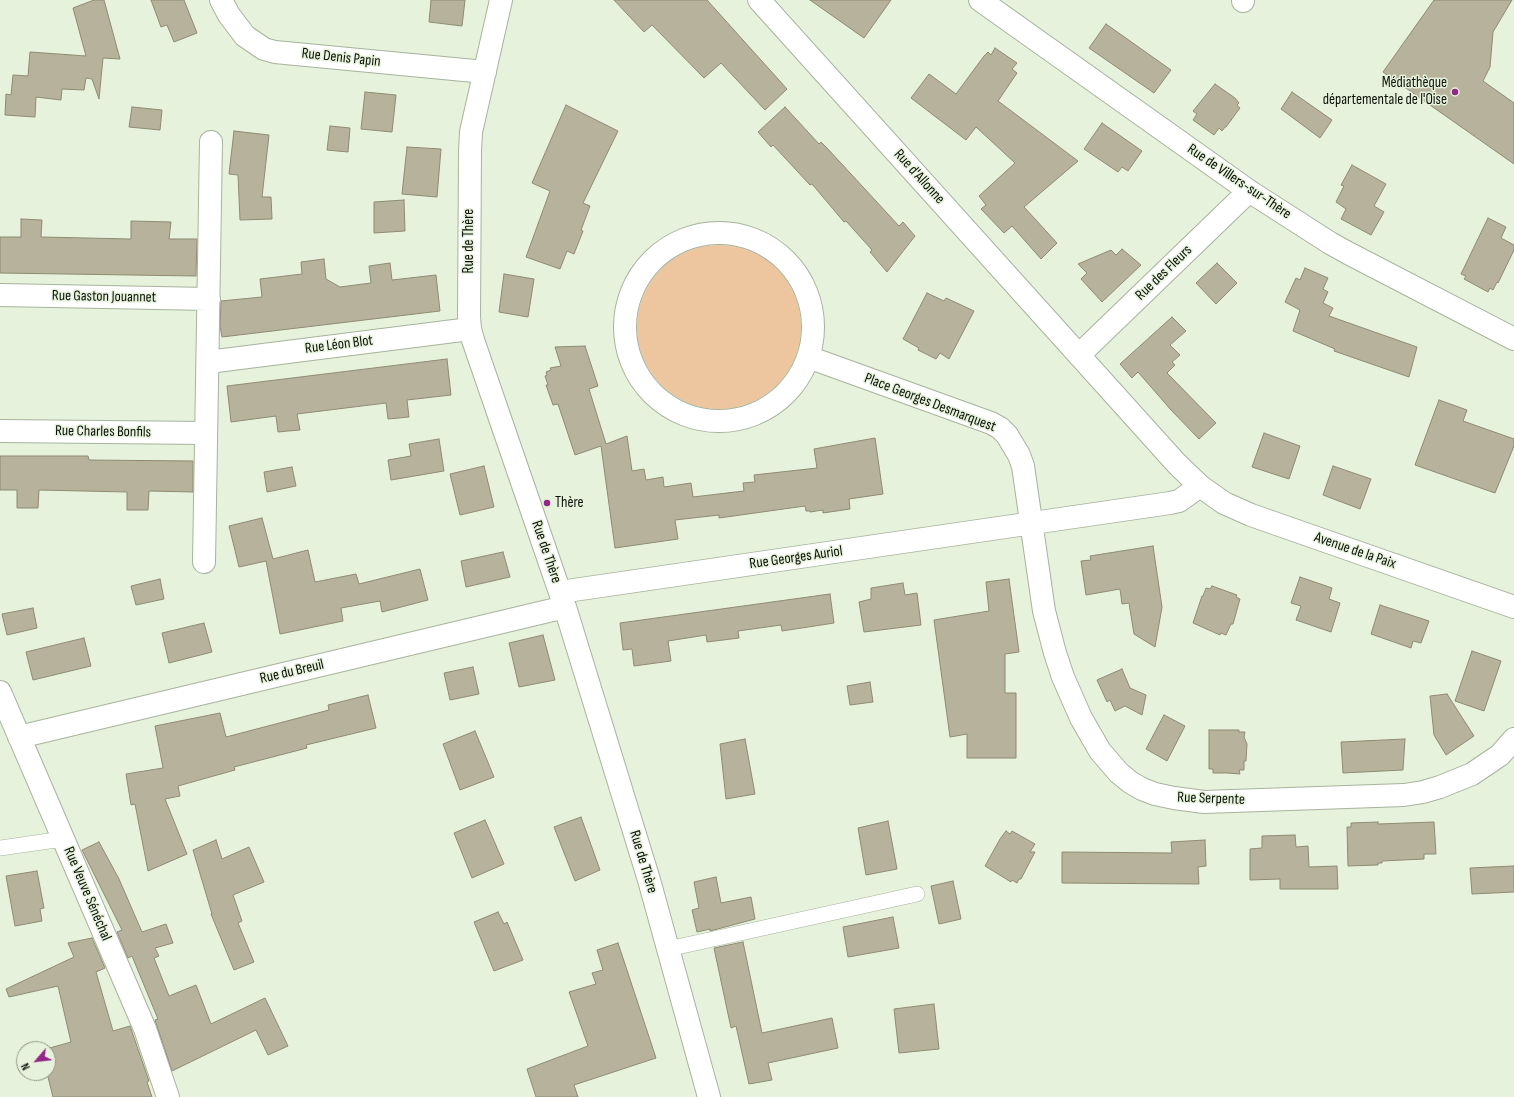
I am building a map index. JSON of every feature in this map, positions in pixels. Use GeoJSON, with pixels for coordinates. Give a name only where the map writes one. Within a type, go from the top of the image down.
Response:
{"type":"FeatureCollection","features":[{"type":"Feature","properties":{"kind":"street","name":"Rue Denis Papin"},"geometry":{"type":"LineString","coordinates":[[222,0],[229,15],[245,36],[264,49],[275,52],[485,72]]}},
{"type":"Feature","properties":{"kind":"street","name":"Rue de Thère"},"geometry":{"type":"LineString","coordinates":[[502,0],[471,132],[469,317],[472,340],[563,600],[649,880],[709,1097]]}},
{"type":"Feature","properties":{"kind":"street","name":"Rue d'Allonne"},"geometry":{"type":"LineString","coordinates":[[759,0],[1079,355]]}},
{"type":"Feature","properties":{"kind":"street","name":"Rue de Villers-sur-Thère"},"geometry":{"type":"LineString","coordinates":[[980,0],[1249,190],[1348,253],[1514,338]]}},
{"type":"Feature","properties":{"kind":"street"},"geometry":{"type":"LineString","coordinates":[[204,562],[211,142]]}},
{"type":"Feature","properties":{"kind":"street","name":"Rue des Fleurs"},"geometry":{"type":"LineString","coordinates":[[1079,355],[1249,190]]}},
{"type":"Feature","properties":{"kind":"street"},"geometry":{"type":"LineString","coordinates":[[719,233],[734,234],[748,238],[774,251],[795,272],[802,285],[808,299],[811,313],[811,343],[808,357],[802,371],[785,394],[774,404],[761,412],[747,417],[718,422],[689,417],[676,411],[652,394],[635,370],[629,356],[626,342],[625,320],[629,298],[635,284],[652,260],[676,243],[690,238],[719,233]]}},
{"type":"Feature","properties":{"kind":"street","name":"Rue Gaston Jouannet"},"geometry":{"type":"LineString","coordinates":[[0,295],[209,299]]}},
{"type":"Feature","properties":{"kind":"street","name":"Rue Léon Blot"},"geometry":{"type":"LineString","coordinates":[[208,362],[470,329]]}},
{"type":"Feature","properties":{"kind":"street","name":"Avenue de la Paix"},"geometry":{"type":"LineString","coordinates":[[1079,355],[1177,464],[1200,486],[1224,503],[1251,515],[1514,606]]}},
{"type":"Feature","properties":{"kind":"street","name":"Place Georges Desmarquest"},"geometry":{"type":"LineString","coordinates":[[808,357],[991,423],[1000,428],[1013,445],[1023,466],[1031,524]]}},
{"type":"Feature","properties":{"kind":"street","name":"Rue Charles Bonfils"},"geometry":{"type":"LineString","coordinates":[[0,431],[206,433]]}},
{"type":"Feature","properties":{"kind":"street"},"geometry":{"type":"LineString","coordinates":[[1031,524],[1179,501],[1200,486]]}},
{"type":"Feature","properties":{"kind":"street","name":"Rue Georges Auriol"},"geometry":{"type":"LineString","coordinates":[[563,600],[1031,524]]}},
{"type":"Feature","properties":{"kind":"street","name":"Rue Serpente"},"geometry":{"type":"LineString","coordinates":[[1031,524],[1040,590],[1049,632],[1054,653],[1072,699],[1090,735],[1110,764],[1130,782],[1155,794],[1204,802],[1404,796],[1440,787],[1472,774],[1500,754],[1514,739]]}},
{"type":"Feature","properties":{"kind":"street","name":"Rue du Breuil"},"geometry":{"type":"LineString","coordinates":[[19,737],[563,600]]}},
{"type":"Feature","properties":{"kind":"street","name":"Rue Veuve Sénéchal"},"geometry":{"type":"LineString","coordinates":[[0,692],[145,1029],[168,1097]]}},
{"type":"Feature","properties":{"kind":"lane"},"geometry":{"type":"LineString","coordinates":[[0,848],[63,839]]}},
{"type":"Feature","properties":{"kind":"lane"},"geometry":{"type":"LineString","coordinates":[[668,949],[917,894]]}},
{"type":"Feature","properties":{"kind":"shaded area"},"geometry":{"type":"Polygon","coordinates":[[[711,245],[727,245],[743,248],[758,254],[771,263],[783,275],[792,288],[798,303],[801,327],[800,343],[792,366],[783,379],[771,391],[758,400],[743,406],[727,409],[711,409],[695,406],[680,400],[667,391],[655,379],[646,366],[640,351],[637,335],[637,319],[640,303],[646,288],[655,275],[667,263],[680,254],[695,248],[711,245]]]}},
{"type":"Feature","properties":{"kind":"building"},"geometry":{"type":"Polygon","coordinates":[[[94,0],[104,0],[120,59],[103,58],[99,99],[92,79],[86,78],[84,90],[62,89],[61,100],[36,97],[35,117],[5,115],[6,94],[11,95],[13,75],[28,76],[30,52],[86,56],[73,8],[94,0]]]}},
{"type":"Feature","properties":{"kind":"building"},"geometry":{"type":"Polygon","coordinates":[[[151,0],[184,0],[197,33],[174,42],[167,25],[161,27],[151,0]]]}},
{"type":"Feature","properties":{"kind":"building"},"geometry":{"type":"Polygon","coordinates":[[[431,0],[465,0],[462,26],[429,22],[431,0]]]}},
{"type":"Feature","properties":{"kind":"building"},"geometry":{"type":"Polygon","coordinates":[[[614,0],[707,0],[787,89],[765,110],[721,63],[704,78],[652,25],[644,32],[614,0]]]}},
{"type":"Feature","properties":{"kind":"building"},"geometry":{"type":"Polygon","coordinates":[[[810,0],[891,0],[864,38],[810,0]]]}},
{"type":"Feature","properties":{"kind":"building","name":"Médiathèque départementale de l'Oise"},"geometry":{"type":"Polygon","coordinates":[[[1434,0],[1512,0],[1493,32],[1490,67],[1483,81],[1514,103],[1514,164],[1383,72],[1434,0]]]}},
{"type":"Feature","properties":{"kind":"building"},"geometry":{"type":"Polygon","coordinates":[[[1106,24],[1171,70],[1154,93],[1089,48],[1106,24]]]}},
{"type":"Feature","properties":{"kind":"building"},"geometry":{"type":"Polygon","coordinates":[[[995,48],[1017,63],[1012,69],[1017,73],[998,101],[1078,161],[1024,207],[1057,243],[1041,259],[1012,226],[1004,233],[981,209],[986,205],[979,196],[1015,163],[976,127],[966,140],[911,98],[929,74],[956,94],[984,56],[988,52],[991,55],[995,48]]]}},
{"type":"Feature","properties":{"kind":"building"},"geometry":{"type":"Polygon","coordinates":[[[1215,84],[1235,98],[1239,103],[1237,105],[1240,108],[1226,127],[1222,131],[1219,128],[1214,135],[1193,120],[1197,114],[1193,111],[1215,84]]]}},
{"type":"Feature","properties":{"kind":"building"},"geometry":{"type":"Polygon","coordinates":[[[365,92],[396,95],[392,132],[361,129],[365,92]]]}},
{"type":"Feature","properties":{"kind":"building"},"geometry":{"type":"Polygon","coordinates":[[[1292,92],[1332,120],[1320,138],[1281,109],[1292,92]]]}},
{"type":"Feature","properties":{"kind":"building"},"geometry":{"type":"Polygon","coordinates":[[[566,105],[618,131],[583,203],[590,206],[581,230],[583,231],[574,254],[567,251],[560,269],[526,257],[550,191],[532,183],[566,105]]]}},
{"type":"Feature","properties":{"kind":"building"},"geometry":{"type":"Polygon","coordinates":[[[132,107],[162,110],[160,130],[129,127],[132,107]]]}},
{"type":"Feature","properties":{"kind":"building"},"geometry":{"type":"Polygon","coordinates":[[[785,107],[819,144],[821,142],[827,148],[899,226],[903,222],[915,236],[887,272],[870,252],[872,250],[846,221],[844,222],[812,184],[810,185],[773,145],[771,147],[758,132],[785,107]]]}},
{"type":"Feature","properties":{"kind":"building"},"geometry":{"type":"Polygon","coordinates":[[[1102,123],[1142,151],[1128,171],[1122,167],[1118,172],[1084,149],[1102,123]]]}},
{"type":"Feature","properties":{"kind":"building"},"geometry":{"type":"Polygon","coordinates":[[[330,126],[350,128],[348,152],[327,150],[330,126]]]}},
{"type":"Feature","properties":{"kind":"building"},"geometry":{"type":"Polygon","coordinates":[[[234,131],[269,135],[262,197],[271,197],[272,219],[240,220],[238,175],[229,174],[234,131]]]}},
{"type":"Feature","properties":{"kind":"building"},"geometry":{"type":"Polygon","coordinates":[[[407,147],[441,149],[437,197],[402,194],[407,147]]]}},
{"type":"Feature","properties":{"kind":"building"},"geometry":{"type":"Polygon","coordinates":[[[1352,165],[1386,184],[1374,206],[1384,212],[1371,235],[1341,219],[1346,209],[1336,202],[1344,186],[1341,185],[1352,165]]]}},
{"type":"Feature","properties":{"kind":"building"},"geometry":{"type":"Polygon","coordinates":[[[404,200],[405,231],[374,233],[374,202],[404,200]]]}},
{"type":"Feature","properties":{"kind":"building"},"geometry":{"type":"Polygon","coordinates":[[[1488,218],[1506,227],[1501,238],[1514,245],[1514,250],[1498,283],[1497,282],[1493,290],[1490,288],[1488,292],[1464,279],[1466,276],[1461,274],[1488,218]]]}},
{"type":"Feature","properties":{"kind":"building"},"geometry":{"type":"Polygon","coordinates":[[[21,219],[42,220],[41,237],[131,239],[131,221],[171,222],[169,239],[197,239],[196,276],[0,273],[0,237],[21,237],[21,219]]]}},
{"type":"Feature","properties":{"kind":"building"},"geometry":{"type":"Polygon","coordinates":[[[1122,249],[1141,265],[1102,302],[1081,279],[1087,273],[1078,264],[1111,250],[1116,255],[1122,249]]]}},
{"type":"Feature","properties":{"kind":"building"},"geometry":{"type":"Polygon","coordinates":[[[324,259],[326,279],[340,287],[371,283],[369,266],[390,263],[392,280],[436,275],[440,311],[222,337],[220,326],[221,301],[262,297],[260,279],[302,274],[301,262],[324,259]]]}},
{"type":"Feature","properties":{"kind":"building"},"geometry":{"type":"Polygon","coordinates":[[[1217,263],[1237,283],[1216,304],[1196,283],[1217,263]]]}},
{"type":"Feature","properties":{"kind":"building"},"geometry":{"type":"Polygon","coordinates":[[[1305,268],[1328,278],[1323,289],[1328,292],[1323,303],[1333,308],[1329,316],[1417,347],[1409,377],[1334,351],[1335,349],[1293,331],[1300,310],[1285,302],[1296,278],[1300,280],[1305,268]]]}},
{"type":"Feature","properties":{"kind":"building"},"geometry":{"type":"Polygon","coordinates":[[[504,274],[534,279],[528,317],[499,312],[504,274]]]}},
{"type":"Feature","properties":{"kind":"building"},"geometry":{"type":"Polygon","coordinates":[[[927,293],[944,301],[946,298],[974,311],[949,359],[940,353],[936,359],[918,350],[919,348],[903,339],[927,293]]]}},
{"type":"Feature","properties":{"kind":"building"},"geometry":{"type":"Polygon","coordinates":[[[1172,317],[1186,331],[1170,345],[1180,355],[1172,362],[1175,365],[1167,373],[1216,423],[1199,439],[1138,372],[1132,378],[1120,364],[1172,317]]]}},
{"type":"Feature","properties":{"kind":"building"},"geometry":{"type":"Polygon","coordinates":[[[585,346],[598,386],[589,389],[606,444],[627,436],[632,471],[644,469],[646,480],[663,477],[664,487],[691,483],[693,497],[744,491],[743,483],[755,482],[754,475],[817,468],[814,449],[875,438],[883,494],[849,499],[850,509],[823,513],[823,510],[810,512],[806,511],[805,506],[719,518],[719,515],[675,520],[678,539],[615,548],[601,446],[575,455],[558,404],[553,405],[546,385],[548,385],[545,376],[547,375],[546,372],[551,370],[550,368],[561,366],[555,347],[585,346]]]}},
{"type":"Feature","properties":{"kind":"building"},"geometry":{"type":"Polygon","coordinates":[[[447,359],[451,395],[407,400],[409,417],[388,419],[386,403],[297,414],[300,430],[278,432],[276,416],[231,422],[227,386],[447,359]]]}},
{"type":"Feature","properties":{"kind":"building"},"geometry":{"type":"Polygon","coordinates":[[[1439,400],[1467,410],[1463,421],[1514,439],[1514,446],[1495,493],[1415,465],[1439,400]]]}},
{"type":"Feature","properties":{"kind":"building"},"geometry":{"type":"Polygon","coordinates":[[[1264,433],[1300,446],[1289,479],[1252,467],[1264,433]]]}},
{"type":"Feature","properties":{"kind":"building"},"geometry":{"type":"Polygon","coordinates":[[[439,439],[444,471],[391,480],[388,460],[411,456],[409,444],[439,439]]]}},
{"type":"Feature","properties":{"kind":"building"},"geometry":{"type":"Polygon","coordinates":[[[0,456],[88,456],[89,460],[193,461],[193,492],[149,491],[148,510],[127,510],[127,492],[39,490],[38,508],[17,508],[17,490],[0,490],[0,456]]]}},
{"type":"Feature","properties":{"kind":"building"},"geometry":{"type":"Polygon","coordinates":[[[484,466],[494,507],[460,515],[450,474],[484,466]]]}},
{"type":"Feature","properties":{"kind":"building"},"geometry":{"type":"Polygon","coordinates":[[[1333,466],[1371,479],[1360,509],[1323,495],[1333,466]]]}},
{"type":"Feature","properties":{"kind":"building"},"geometry":{"type":"Polygon","coordinates":[[[292,467],[296,486],[267,492],[264,472],[292,467]]]}},
{"type":"Feature","properties":{"kind":"building"},"geometry":{"type":"Polygon","coordinates":[[[262,518],[273,559],[308,550],[315,582],[356,574],[359,584],[420,569],[428,600],[382,612],[380,601],[341,608],[343,621],[280,634],[266,561],[239,567],[229,526],[262,518]]]}},
{"type":"Feature","properties":{"kind":"building"},"geometry":{"type":"Polygon","coordinates":[[[1153,546],[1162,607],[1155,647],[1134,634],[1129,603],[1122,604],[1120,589],[1086,595],[1081,561],[1091,560],[1090,556],[1153,546]]]}},
{"type":"Feature","properties":{"kind":"building"},"geometry":{"type":"Polygon","coordinates":[[[503,552],[510,577],[466,587],[461,561],[503,552]]]}},
{"type":"Feature","properties":{"kind":"building"},"geometry":{"type":"Polygon","coordinates":[[[1300,577],[1332,588],[1329,599],[1340,603],[1331,632],[1296,620],[1301,606],[1291,603],[1300,577]]]}},
{"type":"Feature","properties":{"kind":"building"},"geometry":{"type":"Polygon","coordinates":[[[160,579],[164,599],[136,605],[131,586],[160,579]]]}},
{"type":"Feature","properties":{"kind":"building"},"geometry":{"type":"Polygon","coordinates":[[[1009,579],[1019,652],[1005,654],[1005,693],[1016,693],[1016,758],[967,758],[967,734],[950,737],[934,620],[989,611],[986,582],[1009,579]]]}},
{"type":"Feature","properties":{"kind":"building"},"geometry":{"type":"Polygon","coordinates":[[[903,583],[905,595],[917,593],[921,625],[864,632],[859,602],[871,599],[871,588],[903,583]]]}},
{"type":"Feature","properties":{"kind":"building"},"geometry":{"type":"Polygon","coordinates":[[[1212,586],[1237,595],[1236,597],[1240,599],[1233,624],[1231,624],[1226,635],[1221,633],[1220,635],[1193,623],[1206,588],[1210,589],[1212,586]]]}},
{"type":"Feature","properties":{"kind":"building"},"geometry":{"type":"Polygon","coordinates":[[[830,594],[834,623],[782,631],[781,625],[738,631],[739,638],[707,642],[706,635],[668,641],[671,661],[634,666],[632,649],[623,650],[620,623],[830,594]]]}},
{"type":"Feature","properties":{"kind":"building"},"geometry":{"type":"Polygon","coordinates":[[[1380,605],[1429,621],[1421,643],[1413,641],[1411,648],[1371,634],[1380,605]]]}},
{"type":"Feature","properties":{"kind":"building"},"geometry":{"type":"Polygon","coordinates":[[[33,608],[37,628],[7,635],[2,614],[33,608]]]}},
{"type":"Feature","properties":{"kind":"building"},"geometry":{"type":"Polygon","coordinates":[[[204,623],[212,652],[169,663],[162,633],[204,623]]]}},
{"type":"Feature","properties":{"kind":"building"},"geometry":{"type":"Polygon","coordinates":[[[543,635],[555,680],[519,687],[509,643],[543,635]]]}},
{"type":"Feature","properties":{"kind":"building"},"geometry":{"type":"Polygon","coordinates":[[[84,638],[91,666],[33,680],[26,652],[84,638]]]}},
{"type":"Feature","properties":{"kind":"building"},"geometry":{"type":"Polygon","coordinates":[[[1472,651],[1501,661],[1484,711],[1455,701],[1472,651]]]}},
{"type":"Feature","properties":{"kind":"building"},"geometry":{"type":"Polygon","coordinates":[[[473,667],[479,694],[450,700],[444,673],[473,667]]]}},
{"type":"Feature","properties":{"kind":"building"},"geometry":{"type":"Polygon","coordinates":[[[1122,669],[1130,688],[1146,695],[1142,715],[1125,706],[1115,711],[1110,700],[1107,702],[1097,680],[1122,669]]]}},
{"type":"Feature","properties":{"kind":"building"},"geometry":{"type":"Polygon","coordinates":[[[870,682],[873,702],[850,705],[847,686],[870,682]]]}},
{"type":"Feature","properties":{"kind":"building"},"geometry":{"type":"Polygon","coordinates":[[[1447,694],[1474,736],[1446,755],[1434,735],[1430,696],[1447,694]]]}},
{"type":"Feature","properties":{"kind":"building"},"geometry":{"type":"Polygon","coordinates":[[[368,695],[376,728],[306,745],[307,748],[234,767],[235,770],[178,786],[180,796],[165,799],[187,854],[148,871],[135,804],[131,805],[126,774],[163,768],[155,726],[220,713],[226,737],[329,710],[328,705],[368,695]]]}},
{"type":"Feature","properties":{"kind":"building"},"geometry":{"type":"Polygon","coordinates":[[[1164,715],[1185,726],[1167,761],[1146,749],[1164,715]]]}},
{"type":"Feature","properties":{"kind":"building"},"geometry":{"type":"Polygon","coordinates":[[[1209,730],[1239,730],[1239,732],[1245,732],[1244,737],[1247,744],[1246,761],[1244,761],[1244,770],[1239,770],[1240,774],[1213,773],[1213,769],[1209,769],[1209,730]]]}},
{"type":"Feature","properties":{"kind":"building"},"geometry":{"type":"Polygon","coordinates":[[[475,731],[494,777],[460,790],[443,744],[475,731]]]}},
{"type":"Feature","properties":{"kind":"building"},"geometry":{"type":"Polygon","coordinates":[[[745,739],[755,794],[726,799],[720,744],[745,739]]]}},
{"type":"Feature","properties":{"kind":"building"},"geometry":{"type":"Polygon","coordinates":[[[1405,739],[1403,770],[1343,773],[1341,742],[1405,739]]]}},
{"type":"Feature","properties":{"kind":"building"},"geometry":{"type":"Polygon","coordinates":[[[581,817],[600,870],[575,881],[554,827],[581,817]]]}},
{"type":"Feature","properties":{"kind":"building"},"geometry":{"type":"Polygon","coordinates":[[[485,820],[504,864],[472,878],[454,833],[485,820]]]}},
{"type":"Feature","properties":{"kind":"building"},"geometry":{"type":"Polygon","coordinates":[[[888,821],[897,869],[866,875],[858,828],[888,821]]]}},
{"type":"Feature","properties":{"kind":"building"},"geometry":{"type":"Polygon","coordinates":[[[1378,822],[1378,824],[1434,822],[1436,854],[1424,854],[1424,859],[1382,861],[1382,863],[1378,863],[1378,865],[1348,866],[1347,827],[1351,827],[1351,823],[1378,822]]]}},
{"type":"Feature","properties":{"kind":"building"},"geometry":{"type":"Polygon","coordinates":[[[1006,831],[1010,834],[1012,831],[1035,844],[1030,852],[1035,852],[1021,879],[1019,879],[1017,883],[1012,880],[1011,882],[985,866],[1006,831]]]}},
{"type":"Feature","properties":{"kind":"building"},"geometry":{"type":"Polygon","coordinates":[[[1295,835],[1296,847],[1308,846],[1309,867],[1337,866],[1338,889],[1280,889],[1280,879],[1250,880],[1250,849],[1262,848],[1262,836],[1295,835]]]}},
{"type":"Feature","properties":{"kind":"building"},"geometry":{"type":"Polygon","coordinates":[[[216,840],[222,859],[249,847],[264,882],[233,895],[242,921],[238,923],[254,962],[234,970],[211,914],[193,850],[216,840]]]}},
{"type":"Feature","properties":{"kind":"building"},"geometry":{"type":"Polygon","coordinates":[[[1205,840],[1206,866],[1198,867],[1199,884],[1062,883],[1062,852],[1172,853],[1171,842],[1205,840]]]}},
{"type":"Feature","properties":{"kind":"building"},"geometry":{"type":"Polygon","coordinates":[[[99,842],[119,879],[142,932],[166,924],[173,943],[155,948],[159,956],[154,958],[169,996],[196,985],[211,1024],[265,998],[288,1046],[268,1055],[256,1030],[172,1071],[155,1020],[158,1019],[132,956],[128,958],[117,932],[122,930],[82,850],[99,842]]]}},
{"type":"Feature","properties":{"kind":"building"},"geometry":{"type":"Polygon","coordinates":[[[1514,866],[1514,892],[1472,894],[1470,868],[1514,866]]]}},
{"type":"Feature","properties":{"kind":"building"},"geometry":{"type":"Polygon","coordinates":[[[37,871],[44,908],[40,909],[42,921],[15,926],[6,876],[37,871]]]}},
{"type":"Feature","properties":{"kind":"building"},"geometry":{"type":"Polygon","coordinates":[[[716,877],[721,903],[751,897],[755,919],[710,931],[710,929],[697,932],[692,910],[699,908],[694,882],[716,877]]]}},
{"type":"Feature","properties":{"kind":"building"},"geometry":{"type":"Polygon","coordinates":[[[953,881],[961,919],[939,924],[931,886],[953,881]]]}},
{"type":"Feature","properties":{"kind":"building"},"geometry":{"type":"Polygon","coordinates":[[[498,912],[504,924],[507,922],[523,960],[494,971],[474,922],[498,912]]]}},
{"type":"Feature","properties":{"kind":"building"},"geometry":{"type":"Polygon","coordinates":[[[893,917],[899,948],[848,957],[843,927],[893,917]]]}},
{"type":"Feature","properties":{"kind":"building"},"geometry":{"type":"Polygon","coordinates":[[[92,938],[105,968],[96,972],[113,1031],[130,1026],[149,1081],[147,1082],[152,1097],[53,1097],[49,1081],[56,1081],[56,1046],[71,1042],[58,986],[9,997],[6,989],[74,957],[68,943],[92,938]]]}},
{"type":"Feature","properties":{"kind":"building"},"geometry":{"type":"Polygon","coordinates":[[[743,942],[762,1033],[832,1018],[838,1048],[768,1063],[772,1080],[749,1084],[736,1026],[731,1028],[714,948],[743,942]]]}},
{"type":"Feature","properties":{"kind":"building"},"geometry":{"type":"Polygon","coordinates":[[[618,943],[656,1058],[574,1085],[578,1097],[536,1097],[527,1069],[588,1046],[569,992],[596,984],[592,973],[603,970],[597,950],[618,943]]]}},
{"type":"Feature","properties":{"kind":"building"},"geometry":{"type":"Polygon","coordinates":[[[934,1004],[939,1049],[899,1053],[894,1009],[934,1004]]]}},
{"type":"Feature","properties":{"kind":"place","name":"Médiathèque départementale de l'Oise"},"geometry":{"type":"Point","coordinates":[1455,92]}},
{"type":"Feature","properties":{"kind":"place","name":"Thère"},"geometry":{"type":"Point","coordinates":[547,503]}}]}
